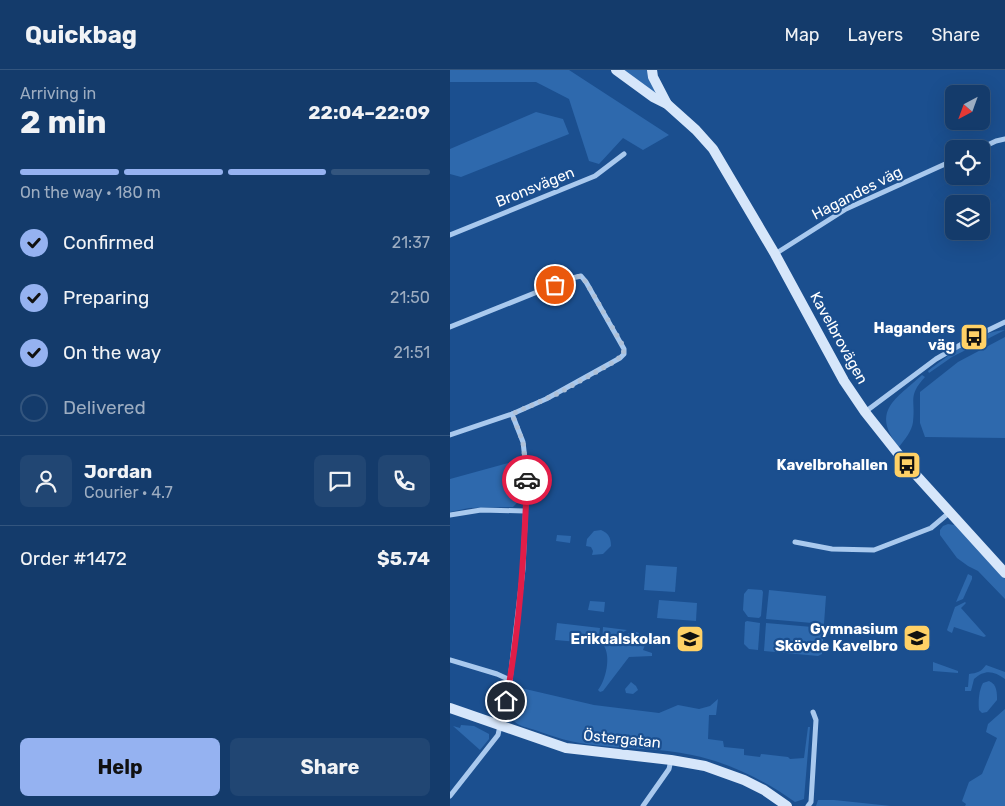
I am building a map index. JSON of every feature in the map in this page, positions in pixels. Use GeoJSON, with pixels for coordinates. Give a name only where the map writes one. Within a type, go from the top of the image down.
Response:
{"type":"FeatureCollection","features":[{"type":"Feature","properties":{"kind":"main road","name":"Kavelbrovägen"},"geometry":{"type":"LineString","coordinates":[[616,70],[653,97],[667,104],[696,130],[712,149],[775,254],[844,381],[865,412],[907,465],[1005,573]]}},
{"type":"Feature","properties":{"kind":"main road","name":"Kavelbrovägen"},"geometry":{"type":"LineString","coordinates":[[652,70],[653,77],[667,104]]}},
{"type":"Feature","properties":{"kind":"main road","name":"Östergatan"},"geometry":{"type":"LineString","coordinates":[[450,708],[532,738],[566,748],[671,760],[705,766],[724,772],[764,790],[787,806]]}},
{"type":"Feature","properties":{"kind":"street"},"geometry":{"type":"LineString","coordinates":[[990,144],[1005,139]]}},
{"type":"Feature","properties":{"kind":"street","name":"Bronsvägen"},"geometry":{"type":"LineString","coordinates":[[450,235],[595,176],[624,154]]}},
{"type":"Feature","properties":{"kind":"street","name":"Hagandes väg"},"geometry":{"type":"LineString","coordinates":[[775,254],[846,209],[945,164]]}},
{"type":"Feature","properties":{"kind":"street"},"geometry":{"type":"LineString","coordinates":[[450,327],[581,276],[622,344],[624,354],[612,363],[559,393],[512,414],[450,435]]}},
{"type":"Feature","properties":{"kind":"street"},"geometry":{"type":"LineString","coordinates":[[865,412],[936,359],[1005,322]]}},
{"type":"Feature","properties":{"kind":"street"},"geometry":{"type":"LineString","coordinates":[[450,796],[496,738],[501,726],[510,680],[522,578],[527,476],[523,442],[512,414]]}},
{"type":"Feature","properties":{"kind":"street"},"geometry":{"type":"LineString","coordinates":[[450,515],[481,510],[525,511]]}},
{"type":"Feature","properties":{"kind":"street"},"geometry":{"type":"LineString","coordinates":[[795,542],[832,550],[874,550],[931,528],[950,512]]}},
{"type":"Feature","properties":{"kind":"street"},"geometry":{"type":"LineString","coordinates":[[450,660],[497,674],[510,680]]}},
{"type":"Feature","properties":{"kind":"street"},"geometry":{"type":"LineString","coordinates":[[808,806],[811,802],[816,720],[813,712]]}},
{"type":"Feature","properties":{"kind":"street"},"geometry":{"type":"LineString","coordinates":[[643,806],[669,769],[671,760]]}},
{"type":"Feature","properties":{"kind":"shaded area"},"geometry":{"type":"Polygon","coordinates":[[[450,70],[569,70],[669,135],[643,150],[623,138],[599,164],[589,161],[569,99],[536,82],[450,82],[450,70]]]}},
{"type":"Feature","properties":{"kind":"shaded area"},"geometry":{"type":"Polygon","coordinates":[[[622,70],[648,70],[656,94],[622,70]]]}},
{"type":"Feature","properties":{"kind":"shaded area"},"geometry":{"type":"Polygon","coordinates":[[[536,112],[563,119],[569,134],[461,177],[450,174],[450,149],[536,112]]]}},
{"type":"Feature","properties":{"kind":"shaded area"},"geometry":{"type":"Polygon","coordinates":[[[1005,330],[952,357],[929,373],[928,371],[964,345],[995,331],[1005,330]]]}},
{"type":"Feature","properties":{"kind":"shaded area"},"geometry":{"type":"Polygon","coordinates":[[[1005,337],[1005,438],[925,437],[920,423],[920,392],[958,362],[1005,337]]]}},
{"type":"Feature","properties":{"kind":"shaded area"},"geometry":{"type":"Polygon","coordinates":[[[922,375],[925,377],[916,389],[913,398],[914,414],[912,425],[908,435],[899,447],[891,435],[887,424],[887,415],[890,406],[903,391],[922,375]]]}},
{"type":"Feature","properties":{"kind":"shaded area"},"geometry":{"type":"Polygon","coordinates":[[[519,460],[521,491],[520,497],[513,507],[469,508],[450,512],[450,479],[519,460]]]}},
{"type":"Feature","properties":{"kind":"shaded area"},"geometry":{"type":"Polygon","coordinates":[[[948,524],[955,525],[1005,578],[1005,599],[978,571],[957,558],[940,535],[940,530],[948,524]]]}},
{"type":"Feature","properties":{"kind":"shaded area"},"geometry":{"type":"Polygon","coordinates":[[[601,530],[609,536],[611,546],[603,554],[592,555],[591,547],[586,546],[587,539],[594,531],[601,530]]]}},
{"type":"Feature","properties":{"kind":"shaded area"},"geometry":{"type":"Polygon","coordinates":[[[557,535],[571,536],[570,543],[556,541],[557,535]]]}},
{"type":"Feature","properties":{"kind":"shaded area"},"geometry":{"type":"Polygon","coordinates":[[[646,565],[677,567],[675,592],[644,590],[646,565]]]}},
{"type":"Feature","properties":{"kind":"shaded area"},"geometry":{"type":"Polygon","coordinates":[[[968,574],[972,576],[972,579],[963,599],[956,602],[968,574]]]}},
{"type":"Feature","properties":{"kind":"shaded area"},"geometry":{"type":"Polygon","coordinates":[[[748,589],[762,590],[763,592],[761,616],[759,618],[748,617],[743,610],[744,594],[748,589]]]}},
{"type":"Feature","properties":{"kind":"shaded area"},"geometry":{"type":"Polygon","coordinates":[[[769,590],[826,596],[824,624],[766,619],[769,590]]]}},
{"type":"Feature","properties":{"kind":"shaded area"},"geometry":{"type":"Polygon","coordinates":[[[659,600],[697,603],[696,621],[657,618],[659,600]]]}},
{"type":"Feature","properties":{"kind":"shaded area"},"geometry":{"type":"Polygon","coordinates":[[[590,601],[605,602],[604,612],[588,610],[590,601]]]}},
{"type":"Feature","properties":{"kind":"shaded area"},"geometry":{"type":"Polygon","coordinates":[[[965,602],[961,608],[986,636],[984,637],[954,627],[952,633],[947,630],[955,607],[965,602]]]}},
{"type":"Feature","properties":{"kind":"shaded area"},"geometry":{"type":"Polygon","coordinates":[[[745,622],[760,623],[758,650],[749,649],[744,644],[745,622]]]}},
{"type":"Feature","properties":{"kind":"shaded area"},"geometry":{"type":"Polygon","coordinates":[[[557,623],[600,628],[598,642],[555,640],[557,623]]]}},
{"type":"Feature","properties":{"kind":"shaded area"},"geometry":{"type":"Polygon","coordinates":[[[766,623],[824,628],[822,654],[818,656],[764,651],[766,623]]]}},
{"type":"Feature","properties":{"kind":"shaded area"},"geometry":{"type":"Polygon","coordinates":[[[603,627],[627,630],[602,643],[603,627]]]}},
{"type":"Feature","properties":{"kind":"shaded area"},"geometry":{"type":"Polygon","coordinates":[[[633,631],[639,633],[637,642],[645,645],[643,650],[652,653],[652,656],[629,657],[603,691],[600,692],[598,690],[605,675],[607,662],[604,646],[633,631]]]}},
{"type":"Feature","properties":{"kind":"shaded area"},"geometry":{"type":"Polygon","coordinates":[[[933,662],[958,671],[958,673],[933,671],[933,662]]]}},
{"type":"Feature","properties":{"kind":"shaded area"},"geometry":{"type":"Polygon","coordinates":[[[986,665],[1005,672],[1005,679],[997,674],[986,672],[974,679],[971,691],[965,691],[965,687],[968,687],[969,674],[979,672],[986,665]]]}},
{"type":"Feature","properties":{"kind":"shaded area"},"geometry":{"type":"Polygon","coordinates":[[[989,681],[995,686],[997,700],[987,712],[982,713],[979,710],[980,692],[983,683],[989,681]]]}},
{"type":"Feature","properties":{"kind":"shaded area"},"geometry":{"type":"Polygon","coordinates":[[[631,682],[638,690],[633,694],[626,693],[625,689],[631,682]]]}},
{"type":"Feature","properties":{"kind":"shaded area"},"geometry":{"type":"Polygon","coordinates":[[[521,688],[594,705],[659,713],[678,705],[699,709],[710,706],[718,699],[716,715],[709,715],[708,739],[723,741],[724,747],[744,749],[744,755],[760,757],[761,754],[788,757],[790,759],[804,758],[808,727],[810,727],[804,799],[795,802],[771,786],[746,773],[706,758],[668,751],[579,743],[521,726],[514,721],[512,714],[517,691],[521,688]]]}},
{"type":"Feature","properties":{"kind":"shaded area"},"geometry":{"type":"Polygon","coordinates":[[[1005,709],[1005,806],[965,806],[966,804],[962,801],[969,782],[982,774],[997,738],[986,732],[988,724],[1005,709]]]}},
{"type":"Feature","properties":{"kind":"shaded area"},"geometry":{"type":"Polygon","coordinates":[[[461,725],[474,726],[489,734],[489,739],[480,750],[453,726],[460,728],[461,725]]]}},
{"type":"Feature","properties":{"kind":"shaded area"},"geometry":{"type":"Polygon","coordinates":[[[818,800],[834,800],[891,806],[816,806],[818,800]]]}},
{"type":"Feature","properties":{"kind":"way so far"},"geometry":{"type":"LineString","coordinates":[[527,480],[523,442],[512,414],[559,393],[612,363],[624,354],[622,344],[581,276],[555,285]]}},
{"type":"Feature","properties":{"kind":"place","name":"Haganders väg"},"geometry":{"type":"Point","coordinates":[974,337]}},
{"type":"Feature","properties":{"kind":"place","name":"Kavelbrohallen"},"geometry":{"type":"Point","coordinates":[907,465]}},
{"type":"Feature","properties":{"kind":"place","name":"Gymnasium Skövde Kavelbro"},"geometry":{"type":"Point","coordinates":[917,638]}},
{"type":"Feature","properties":{"kind":"place","name":"Erikdalskolan"},"geometry":{"type":"Point","coordinates":[690,639]}},
{"type":"Feature","properties":{"kind":"route"},"geometry":{"type":"LineString","coordinates":[[506,701],[519,614],[527,480]]}}]}
